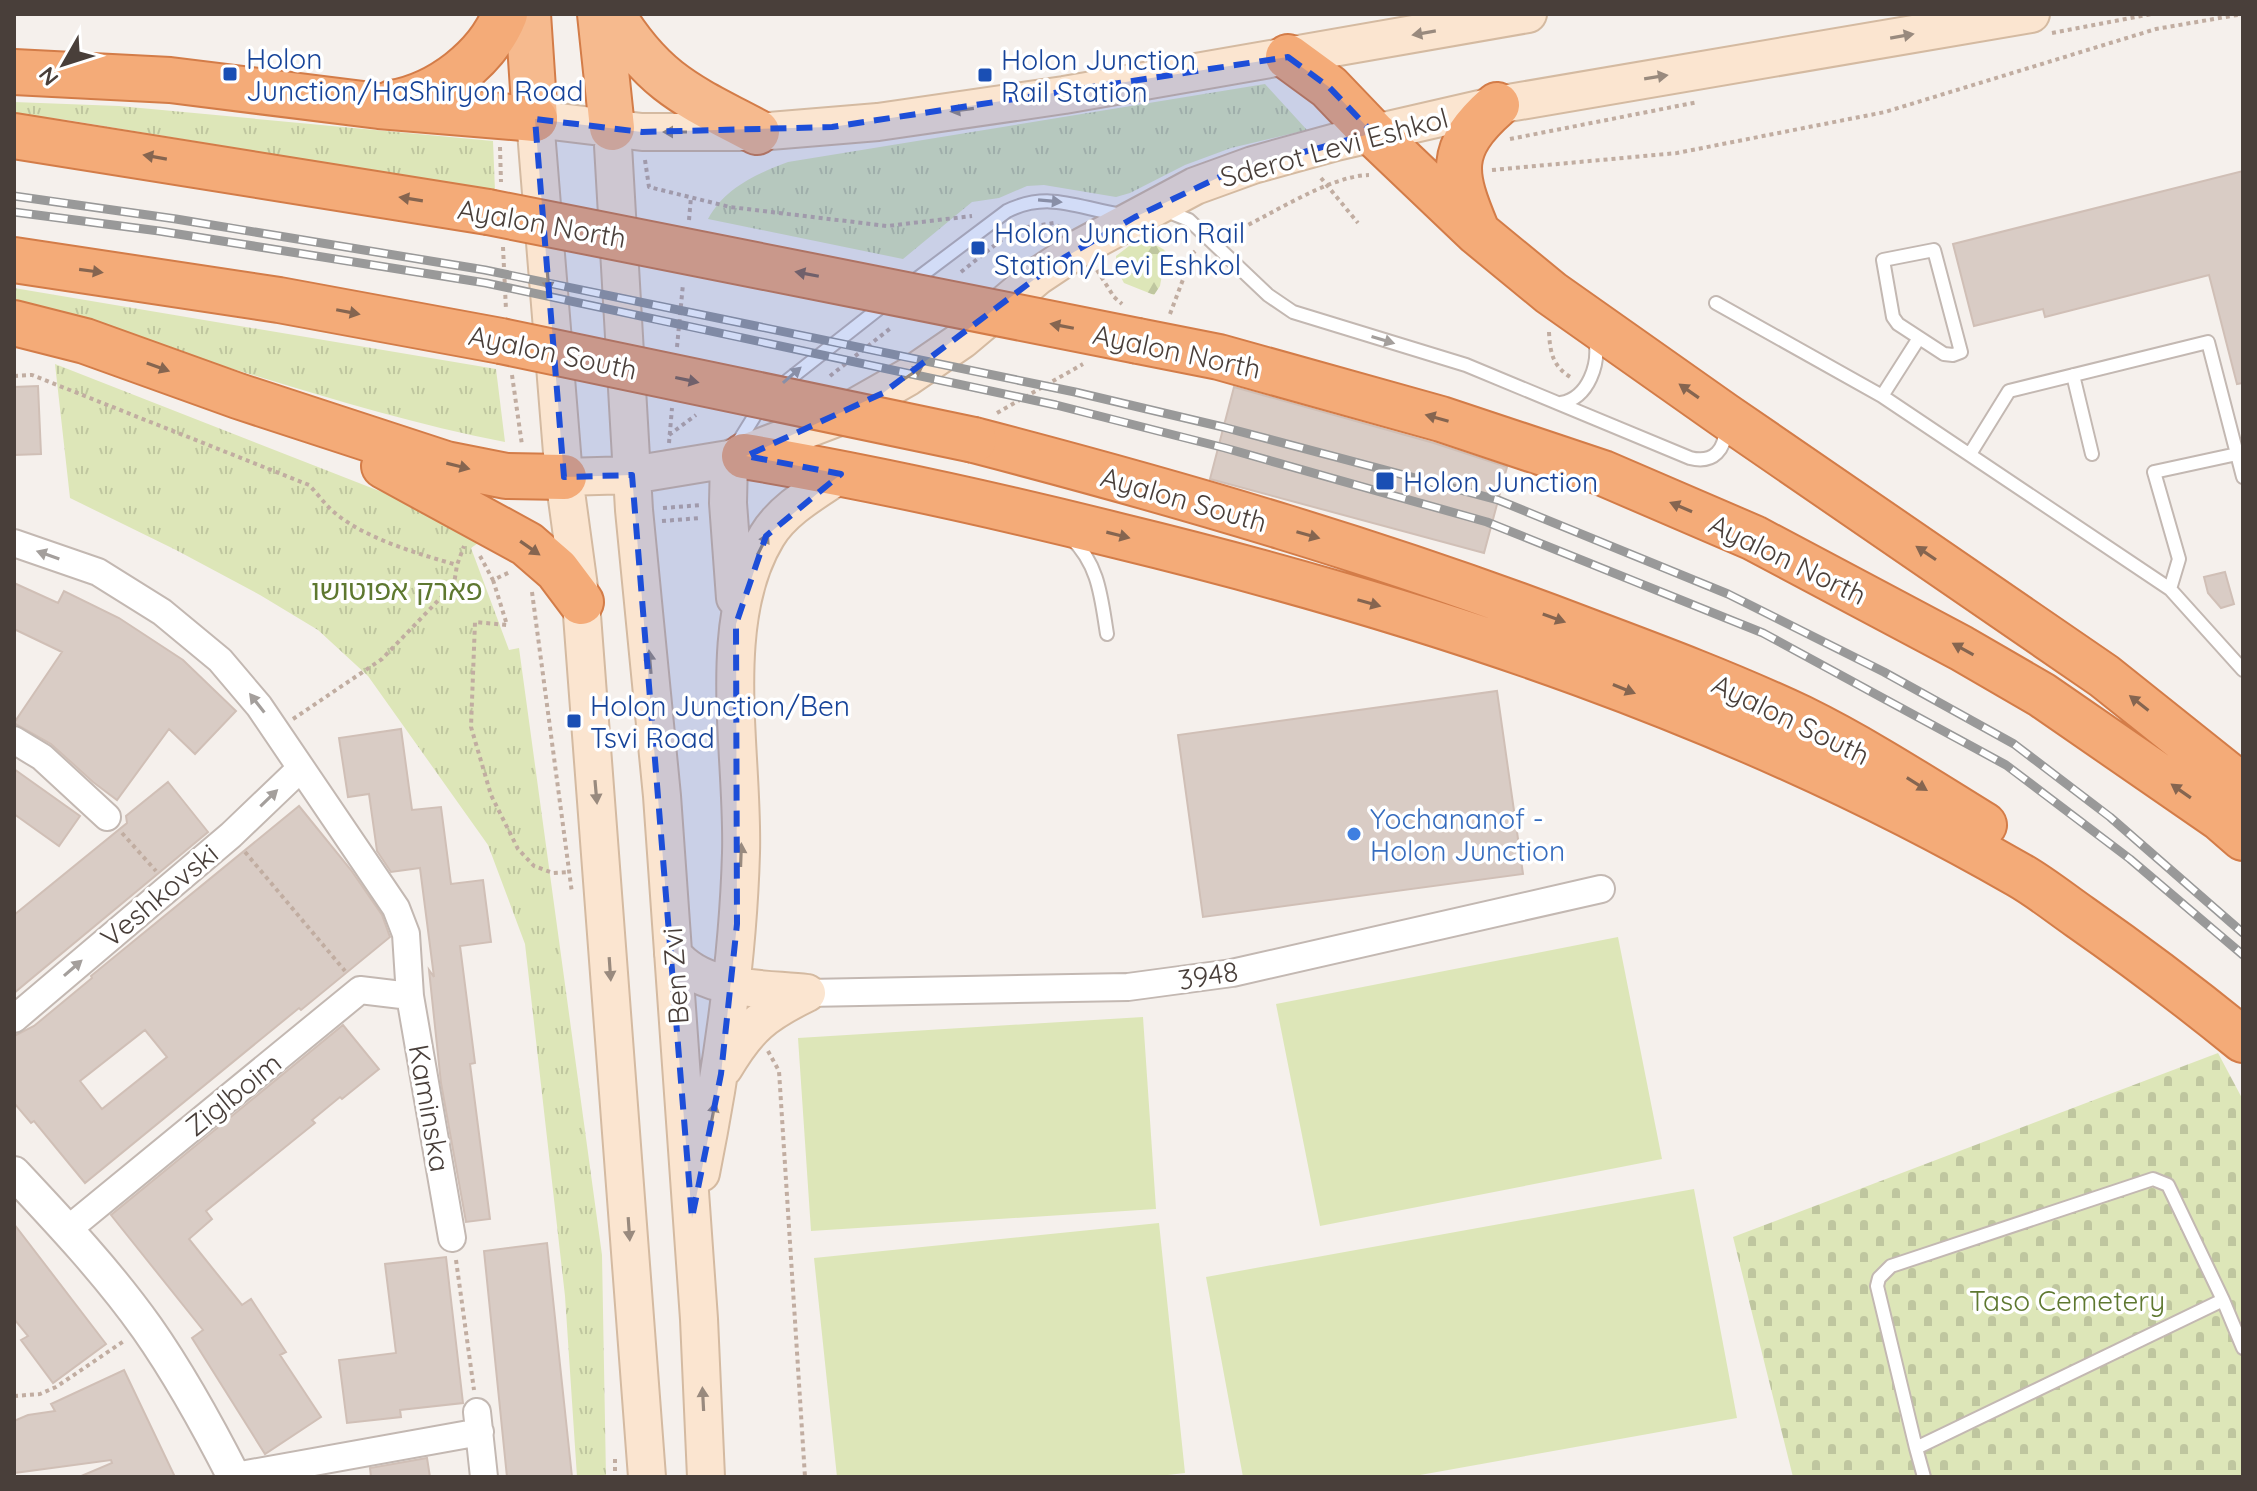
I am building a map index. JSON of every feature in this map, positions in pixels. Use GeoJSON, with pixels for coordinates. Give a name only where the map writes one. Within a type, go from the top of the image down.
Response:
{"type":"FeatureCollection","features":[{"type":"Feature","properties":{"kind":"highway"},"geometry":{"type":"LineString","coordinates":[[379,106],[402,101],[438,86],[456,74],[479,55],[505,14]]}},
{"type":"Feature","properties":{"kind":"highway"},"geometry":{"type":"LineString","coordinates":[[14,72],[170,80],[379,106],[517,117],[528,14]]}},
{"type":"Feature","properties":{"kind":"highway"},"geometry":{"type":"LineString","coordinates":[[600,14],[627,130]]}},
{"type":"Feature","properties":{"kind":"highway"},"geometry":{"type":"LineString","coordinates":[[612,14],[643,58],[666,81],[757,132]]}},
{"type":"Feature","properties":{"kind":"highway"},"geometry":{"type":"LineString","coordinates":[[1288,57],[1329,87],[1408,167],[1527,274],[1724,415],[2104,676],[2243,787]]}},
{"type":"Feature","properties":{"kind":"highway"},"geometry":{"type":"LineString","coordinates":[[1478,233],[1466,204],[1459,166],[1464,141],[1497,105]]}},
{"type":"Feature","properties":{"kind":"highway","name":"Ayalon North"},"geometry":{"type":"LineString","coordinates":[[14,136],[497,213],[1154,328],[1219,357],[1441,419],[1603,473],[1754,538],[1961,648],[2042,695],[2220,818],[2243,838]]}},
{"type":"Feature","properties":{"kind":"highway","name":"Ayalon South"},"geometry":{"type":"LineString","coordinates":[[14,260],[279,300],[983,428],[1456,582],[1668,661],[1802,719],[1903,775],[2007,839],[2134,933],[2243,1024]]}},
{"type":"Feature","properties":{"kind":"highway"},"geometry":{"type":"LineString","coordinates":[[14,323],[85,341],[238,396],[446,464],[506,476],[546,477]]}},
{"type":"Feature","properties":{"kind":"highway"},"geometry":{"type":"LineString","coordinates":[[238,396],[412,480],[527,544],[557,570],[581,602]]}},
{"type":"Feature","properties":{"kind":"highway"},"geometry":{"type":"LineString","coordinates":[[736,458],[841,474],[1042,517],[1253,568],[1418,617],[1606,682],[1744,737],[1861,790],[2023,877],[2154,968],[2243,1040]]}},
{"type":"Feature","properties":{"kind":"main road"},"geometry":{"type":"LineString","coordinates":[[647,1477],[581,602],[546,477],[517,117],[627,130],[757,132],[832,127],[920,116],[1288,57],[1528,14]]}},
{"type":"Feature","properties":{"kind":"main road","name":"Sderot Levi Eshkol"},"geometry":{"type":"LineString","coordinates":[[546,477],[632,475],[736,458],[834,419],[883,393],[962,340],[1060,260],[1142,213],[1228,173],[1373,133],[1497,105],[2031,14]]}},
{"type":"Feature","properties":{"kind":"main road","name":"Ben Zvi"},"geometry":{"type":"LineString","coordinates":[[627,130],[632,475],[662,796],[692,1218],[706,1477]]}},
{"type":"Feature","properties":{"kind":"main road"},"geometry":{"type":"LineString","coordinates":[[692,1218],[721,1074],[737,924],[741,851],[736,624],[729,516],[736,458]]}},
{"type":"Feature","properties":{"kind":"main road"},"geometry":{"type":"LineString","coordinates":[[736,624],[766,536],[802,501],[841,474]]}},
{"type":"Feature","properties":{"kind":"main road"},"geometry":{"type":"LineString","coordinates":[[673,954],[697,976],[730,984],[807,993]]}},
{"type":"Feature","properties":{"kind":"main road"},"geometry":{"type":"LineString","coordinates":[[721,1074],[739,1042],[753,1026],[777,1007],[807,993]]}},
{"type":"Feature","properties":{"kind":"street","name":"Kaminska"},"geometry":{"type":"LineString","coordinates":[[14,543],[98,572],[162,612],[220,660],[259,706],[396,908],[406,934],[410,996],[452,1238]]}},
{"type":"Feature","properties":{"kind":"street"},"geometry":{"type":"LineString","coordinates":[[14,740],[42,757],[107,817]]}},
{"type":"Feature","properties":{"kind":"street","name":"Veshkovski"},"geometry":{"type":"LineString","coordinates":[[14,1019],[231,835],[301,768]]}},
{"type":"Feature","properties":{"kind":"street","name":"3948"},"geometry":{"type":"LineString","coordinates":[[807,993],[1128,987],[1232,973],[1601,889]]}},
{"type":"Feature","properties":{"kind":"street"},"geometry":{"type":"LineString","coordinates":[[360,990],[410,996]]}},
{"type":"Feature","properties":{"kind":"street","name":"Ziglboim"},"geometry":{"type":"LineString","coordinates":[[66,1231],[360,990]]}},
{"type":"Feature","properties":{"kind":"street"},"geometry":{"type":"LineString","coordinates":[[14,1173],[146,1327],[197,1407],[233,1476],[479,1422],[484,1477]]}},
{"type":"Feature","properties":{"kind":"lane"},"geometry":{"type":"LineString","coordinates":[[736,458],[763,403],[803,365],[1002,215],[1023,203],[1037,200],[1142,213],[1167,210],[1189,220],[1268,295],[1293,312],[1466,365],[1700,461],[1716,455],[1725,443],[1724,415]]}},
{"type":"Feature","properties":{"kind":"lane"},"geometry":{"type":"LineString","coordinates":[[1934,250],[1961,352],[1944,354],[1919,338],[1893,317],[1883,260],[1934,250]]}},
{"type":"Feature","properties":{"kind":"lane"},"geometry":{"type":"LineString","coordinates":[[1716,303],[1882,396],[2170,589],[2243,670]]}},
{"type":"Feature","properties":{"kind":"lane"},"geometry":{"type":"LineString","coordinates":[[1561,403],[1575,398],[1595,371],[1597,351],[1592,328],[1585,318]]}},
{"type":"Feature","properties":{"kind":"lane"},"geometry":{"type":"LineString","coordinates":[[1882,396],[1919,338]]}},
{"type":"Feature","properties":{"kind":"lane"},"geometry":{"type":"LineString","coordinates":[[1970,454],[2009,391],[2208,342],[2243,477]]}},
{"type":"Feature","properties":{"kind":"lane"},"geometry":{"type":"LineString","coordinates":[[2073,375],[2092,454]]}},
{"type":"Feature","properties":{"kind":"lane"},"geometry":{"type":"LineString","coordinates":[[2170,589],[2179,559],[2154,472],[2237,454]]}},
{"type":"Feature","properties":{"kind":"lane"},"geometry":{"type":"LineString","coordinates":[[1042,517],[1071,538],[1089,559],[1099,582],[1107,634]]}},
{"type":"Feature","properties":{"kind":"lane"},"geometry":{"type":"LineString","coordinates":[[1924,1477],[1877,1286],[1879,1278],[1891,1266],[2153,1179],[2168,1185],[2243,1348]]}},
{"type":"Feature","properties":{"kind":"lane"},"geometry":{"type":"LineString","coordinates":[[1916,1448],[2223,1300]]}},
{"type":"Feature","properties":{"kind":"path"},"geometry":{"type":"LineString","coordinates":[[1459,166],[1503,171],[1677,153],[1885,112],[2156,29],[2243,14]]}},
{"type":"Feature","properties":{"kind":"path"},"geometry":{"type":"LineString","coordinates":[[517,117],[497,213],[506,340],[516,419],[546,477]]}},
{"type":"Feature","properties":{"kind":"path"},"geometry":{"type":"LineString","coordinates":[[627,130],[649,187],[730,207],[887,226],[1002,215],[1015,229]]}},
{"type":"Feature","properties":{"kind":"path"},"geometry":{"type":"LineString","coordinates":[[1154,328],[1174,308],[1193,253],[1328,186],[1357,176],[1408,167]]}},
{"type":"Feature","properties":{"kind":"path"},"geometry":{"type":"LineString","coordinates":[[1321,178],[1358,223]]}},
{"type":"Feature","properties":{"kind":"path"},"geometry":{"type":"LineString","coordinates":[[688,229],[691,197]]}},
{"type":"Feature","properties":{"kind":"path"},"geometry":{"type":"LineString","coordinates":[[676,356],[684,276]]}},
{"type":"Feature","properties":{"kind":"path"},"geometry":{"type":"LineString","coordinates":[[983,428],[1088,361]]}},
{"type":"Feature","properties":{"kind":"path"},"geometry":{"type":"LineString","coordinates":[[14,376],[32,375],[309,485],[336,514],[376,537],[412,552],[457,565]]}},
{"type":"Feature","properties":{"kind":"path"},"geometry":{"type":"LineString","coordinates":[[669,435],[672,403]]}},
{"type":"Feature","properties":{"kind":"path"},"geometry":{"type":"LineString","coordinates":[[636,523],[729,516]]}},
{"type":"Feature","properties":{"kind":"path"},"geometry":{"type":"LineString","coordinates":[[276,731],[382,659],[454,584],[462,548],[471,542]]}},
{"type":"Feature","properties":{"kind":"path"},"geometry":{"type":"LineString","coordinates":[[493,580],[520,567],[527,544]]}},
{"type":"Feature","properties":{"kind":"path"},"geometry":{"type":"LineString","coordinates":[[477,551],[493,580],[507,625],[475,622],[471,727],[491,795],[518,849],[534,866],[553,873],[570,872]]}},
{"type":"Feature","properties":{"kind":"path"},"geometry":{"type":"LineString","coordinates":[[531,591],[561,804]]}},
{"type":"Feature","properties":{"kind":"path"},"geometry":{"type":"LineString","coordinates":[[107,817],[170,886]]}},
{"type":"Feature","properties":{"kind":"path"},"geometry":{"type":"LineString","coordinates":[[231,835],[360,990]]}},
{"type":"Feature","properties":{"kind":"path"},"geometry":{"type":"LineString","coordinates":[[779,1071],[805,1477]]}},
{"type":"Feature","properties":{"kind":"path"},"geometry":{"type":"LineString","coordinates":[[452,1238],[479,1422]]}},
{"type":"Feature","properties":{"kind":"path"},"geometry":{"type":"LineString","coordinates":[[14,1396],[40,1394],[56,1387],[146,1327]]}},
{"type":"Feature","properties":{"kind":"highlighted area"},"geometry":{"type":"Polygon","coordinates":[[[1288,57],[1329,87],[1373,133],[1228,173],[1135,217],[1060,260],[883,393],[746,456],[841,474],[766,536],[736,624],[737,924],[721,1074],[692,1218],[632,475],[564,477],[535,119],[642,132],[832,127],[1288,57]]]}},
{"type":"Feature","properties":{"kind":"green space"},"geometry":{"type":"Polygon","coordinates":[[[1265,84],[1307,130],[1231,148],[1116,197],[1044,185],[1027,186],[999,198],[972,202],[903,259],[708,219],[732,191],[753,177],[788,162],[1265,84]]]}},
{"type":"Feature","properties":{"kind":"green space"},"geometry":{"type":"Polygon","coordinates":[[[14,102],[119,106],[493,141],[495,191],[67,120],[14,114],[14,102]]]}},
{"type":"Feature","properties":{"kind":"green space"},"geometry":{"type":"Polygon","coordinates":[[[1151,244],[1166,252],[1160,286],[1154,295],[1124,283],[1117,270],[1116,256],[1129,246],[1151,244]]]}},
{"type":"Feature","properties":{"kind":"green space"},"geometry":{"type":"Polygon","coordinates":[[[14,288],[496,369],[505,442],[381,413],[137,340],[14,308],[14,288]]]}},
{"type":"Feature","properties":{"kind":"green space","name":"פארק אפוטושו"},"geometry":{"type":"Polygon","coordinates":[[[55,364],[428,510],[481,541],[471,548],[509,650],[519,648],[602,1255],[606,1477],[577,1477],[565,1296],[525,944],[488,845],[368,676],[318,630],[176,550],[70,498],[55,364]]]}},
{"type":"Feature","properties":{"kind":"green space"},"geometry":{"type":"Polygon","coordinates":[[[1618,937],[1662,1159],[1320,1226],[1276,1004],[1618,937]]]}},
{"type":"Feature","properties":{"kind":"green space"},"geometry":{"type":"Polygon","coordinates":[[[1143,1017],[1156,1209],[811,1231],[798,1038],[1143,1017]]]}},
{"type":"Feature","properties":{"kind":"green space","name":"Taso Cemetery"},"geometry":{"type":"Polygon","coordinates":[[[2218,1053],[2243,1100],[2243,1477],[1793,1477],[1733,1237],[2218,1053]]]}},
{"type":"Feature","properties":{"kind":"green space"},"geometry":{"type":"Polygon","coordinates":[[[1694,1189],[1737,1418],[1409,1477],[1243,1477],[1206,1277],[1694,1189]]]}},
{"type":"Feature","properties":{"kind":"green space"},"geometry":{"type":"Polygon","coordinates":[[[1159,1223],[1185,1473],[1150,1477],[837,1477],[814,1258],[1159,1223]]]}},
{"type":"Feature","properties":{"kind":"building"},"geometry":{"type":"Polygon","coordinates":[[[2243,171],[2243,383],[2237,384],[2209,275],[2045,317],[2043,309],[1974,326],[1953,244],[2243,171]]]}},
{"type":"Feature","properties":{"kind":"building"},"geometry":{"type":"Polygon","coordinates":[[[38,386],[41,454],[14,455],[14,387],[38,386]]]}},
{"type":"Feature","properties":{"kind":"building"},"geometry":{"type":"Polygon","coordinates":[[[1234,387],[1434,443],[1507,467],[1484,553],[1210,479],[1234,387]]]}},
{"type":"Feature","properties":{"kind":"building"},"geometry":{"type":"Polygon","coordinates":[[[2225,572],[2234,604],[2221,608],[2208,593],[2204,577],[2225,572]]]}},
{"type":"Feature","properties":{"kind":"building"},"geometry":{"type":"Polygon","coordinates":[[[14,583],[58,603],[64,591],[119,618],[183,660],[236,711],[195,754],[169,729],[117,800],[51,744],[14,723],[62,652],[14,629],[14,583]]]}},
{"type":"Feature","properties":{"kind":"building","name":"Yochananof - Holon Junction"},"geometry":{"type":"Polygon","coordinates":[[[1497,691],[1523,874],[1203,917],[1178,735],[1497,691]]]}},
{"type":"Feature","properties":{"kind":"building"},"geometry":{"type":"Polygon","coordinates":[[[401,729],[412,810],[441,807],[451,884],[483,880],[491,942],[460,946],[475,1063],[470,1064],[490,1219],[466,1222],[441,1083],[429,970],[434,977],[420,868],[391,872],[377,851],[369,794],[348,797],[339,738],[401,729]]]}},
{"type":"Feature","properties":{"kind":"building"},"geometry":{"type":"Polygon","coordinates":[[[14,769],[80,816],[59,846],[14,814],[14,769]]]}},
{"type":"Feature","properties":{"kind":"building"},"geometry":{"type":"Polygon","coordinates":[[[168,782],[208,832],[14,993],[14,915],[127,823],[126,816],[168,782]]]}},
{"type":"Feature","properties":{"kind":"building"},"geometry":{"type":"Polygon","coordinates":[[[299,806],[351,870],[382,915],[390,937],[85,1183],[34,1121],[31,1123],[14,1103],[14,1036],[34,1026],[299,806]],[[145,1030],[80,1081],[102,1109],[167,1057],[145,1030]]]}},
{"type":"Feature","properties":{"kind":"building"},"geometry":{"type":"Polygon","coordinates":[[[343,1025],[379,1069],[342,1099],[340,1097],[312,1120],[315,1123],[206,1211],[212,1219],[189,1239],[242,1305],[251,1299],[286,1352],[280,1355],[321,1417],[265,1454],[192,1338],[203,1330],[111,1215],[343,1025]]]}},
{"type":"Feature","properties":{"kind":"building"},"geometry":{"type":"Polygon","coordinates":[[[14,1224],[106,1344],[53,1383],[21,1340],[28,1336],[14,1319],[14,1224]]]}},
{"type":"Feature","properties":{"kind":"building"},"geometry":{"type":"Polygon","coordinates":[[[547,1243],[572,1477],[507,1477],[484,1251],[547,1243]]]}},
{"type":"Feature","properties":{"kind":"building"},"geometry":{"type":"Polygon","coordinates":[[[446,1257],[463,1403],[400,1410],[401,1417],[347,1423],[339,1360],[396,1353],[385,1264],[446,1257]]]}},
{"type":"Feature","properties":{"kind":"building"},"geometry":{"type":"Polygon","coordinates":[[[124,1370],[175,1477],[79,1477],[112,1463],[111,1460],[14,1473],[14,1421],[28,1415],[55,1411],[51,1404],[124,1370]]]}},
{"type":"Feature","properties":{"kind":"building"},"geometry":{"type":"Polygon","coordinates":[[[427,1458],[430,1477],[371,1477],[370,1468],[427,1458]]]}},
{"type":"Feature","properties":{"kind":"railway"},"geometry":{"type":"LineString","coordinates":[[14,196],[176,219],[485,270],[1075,392],[1223,427],[1498,500],[1728,594],[1884,672],[2014,744],[2110,817],[2243,933]]}},
{"type":"Feature","properties":{"kind":"railway"},"geometry":{"type":"LineString","coordinates":[[14,212],[159,231],[486,283],[1056,405],[1225,448],[1487,522],[1763,633],[2006,765],[2130,859],[2243,955]]}},
{"type":"Feature","properties":{"kind":"place","name":"Holon Junction/HaShiryon Road"},"geometry":{"type":"Point","coordinates":[230,74]}},
{"type":"Feature","properties":{"kind":"place","name":"Holon Junction Rail Station"},"geometry":{"type":"Point","coordinates":[985,75]}},
{"type":"Feature","properties":{"kind":"place","name":"Holon Junction Rail Station/Levi Eshkol"},"geometry":{"type":"Point","coordinates":[978,248]}},
{"type":"Feature","properties":{"kind":"place","name":"Holon Junction"},"geometry":{"type":"Point","coordinates":[1385,481]}},
{"type":"Feature","properties":{"kind":"place","name":"Holon Junction/Ben Tsvi Road"},"geometry":{"type":"Point","coordinates":[574,721]}},
{"type":"Feature","properties":{"kind":"place","name":"Yochananof - Holon Junction"},"geometry":{"type":"Point","coordinates":[1354,834]}}]}
